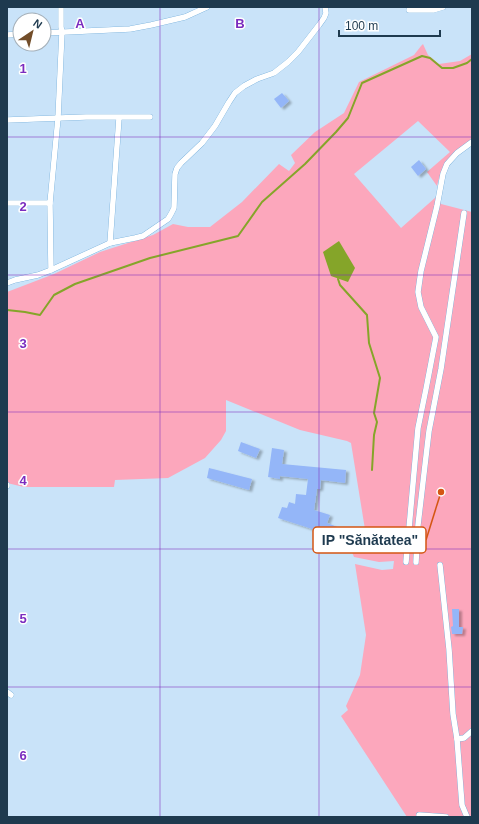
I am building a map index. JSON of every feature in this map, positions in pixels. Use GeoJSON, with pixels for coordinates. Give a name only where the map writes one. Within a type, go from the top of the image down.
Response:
{"type":"FeatureCollection","features":[{"type":"Feature","properties":{"kind":"street"},"geometry":{"type":"LineString","coordinates":[[51,270],[50,203],[58,118],[62,32],[61,7]]}},
{"type":"Feature","properties":{"kind":"street"},"geometry":{"type":"LineString","coordinates":[[52,33],[130,29],[185,17],[207,7]]}},
{"type":"Feature","properties":{"kind":"street"},"geometry":{"type":"LineString","coordinates":[[7,283],[51,270],[110,243],[143,236],[168,219],[174,208],[175,174],[177,168],[209,134],[235,93],[257,79],[279,70],[298,52],[324,18],[326,13],[325,7]]}},
{"type":"Feature","properties":{"kind":"street"},"geometry":{"type":"LineString","coordinates":[[409,10],[433,10],[443,7]]}},
{"type":"Feature","properties":{"kind":"street"},"geometry":{"type":"LineString","coordinates":[[7,120],[150,117]]}},
{"type":"Feature","properties":{"kind":"street"},"geometry":{"type":"LineString","coordinates":[[110,243],[119,118]]}},
{"type":"Feature","properties":{"kind":"street"},"geometry":{"type":"LineString","coordinates":[[406,562],[418,428],[436,337],[421,307],[418,292],[421,272],[443,174],[447,164],[452,158],[472,142]]}},
{"type":"Feature","properties":{"kind":"street"},"geometry":{"type":"LineString","coordinates":[[7,203],[50,203]]}},
{"type":"Feature","properties":{"kind":"street"},"geometry":{"type":"LineString","coordinates":[[416,562],[418,525],[428,438],[441,369],[464,213]]}},
{"type":"Feature","properties":{"kind":"street"},"geometry":{"type":"LineString","coordinates":[[440,564],[449,649],[453,714],[457,739],[462,805],[467,817]]}},
{"type":"Feature","properties":{"kind":"street"},"geometry":{"type":"LineString","coordinates":[[457,739],[464,738],[472,731]]}},
{"type":"Feature","properties":{"kind":"street"},"geometry":{"type":"LineString","coordinates":[[419,815],[446,817]]}},
{"type":"Feature","properties":{"kind":"shaded area"},"geometry":{"type":"Polygon","coordinates":[[[423,44],[428,55],[439,64],[460,61],[472,54],[472,140],[453,153],[449,158],[442,171],[437,186],[427,172],[450,152],[418,121],[354,174],[401,228],[436,197],[440,198],[441,204],[472,212],[472,817],[407,817],[341,716],[348,710],[346,706],[360,675],[366,635],[355,564],[382,570],[393,569],[394,561],[379,562],[354,557],[351,550],[368,548],[351,443],[300,430],[226,400],[226,431],[221,440],[205,458],[168,478],[115,480],[114,487],[24,487],[7,483],[7,292],[54,274],[100,252],[153,235],[173,224],[188,227],[210,227],[242,202],[279,164],[289,171],[295,163],[291,155],[315,132],[344,113],[359,82],[414,55],[423,44]]]}},
{"type":"Feature","properties":{"kind":"shaded area"},"geometry":{"type":"Polygon","coordinates":[[[339,241],[355,268],[348,282],[331,276],[323,252],[339,241]]]}},
{"type":"Feature","properties":{"kind":"building"},"geometry":{"type":"Polygon","coordinates":[[[282,93],[289,101],[281,108],[274,99],[282,93]]]}},
{"type":"Feature","properties":{"kind":"building"},"geometry":{"type":"Polygon","coordinates":[[[419,160],[426,169],[418,176],[411,167],[419,160]]]}},
{"type":"Feature","properties":{"kind":"building"},"geometry":{"type":"Polygon","coordinates":[[[241,442],[260,449],[256,458],[238,451],[241,442]]]}},
{"type":"Feature","properties":{"kind":"building"},"geometry":{"type":"Polygon","coordinates":[[[272,448],[284,450],[282,464],[346,470],[345,483],[321,480],[320,489],[317,489],[314,510],[330,515],[327,523],[340,528],[337,537],[278,518],[282,507],[287,508],[289,502],[295,504],[296,494],[306,495],[308,479],[280,476],[280,479],[268,477],[272,448]]]}},
{"type":"Feature","properties":{"kind":"building"},"geometry":{"type":"Polygon","coordinates":[[[209,468],[252,479],[249,490],[207,478],[209,468]]]}},
{"type":"Feature","properties":{"kind":"building"},"geometry":{"type":"Polygon","coordinates":[[[452,609],[459,609],[459,627],[463,627],[462,634],[452,634],[452,609]]]}},
{"type":"Feature","properties":{"kind":"waterway"},"geometry":{"type":"LineString","coordinates":[[7,310],[40,315],[54,295],[75,284],[150,258],[238,236],[262,202],[305,164],[348,118],[362,83],[422,56],[430,58],[442,68],[453,68],[467,63],[472,59]]}},
{"type":"Feature","properties":{"kind":"waterway"},"geometry":{"type":"LineString","coordinates":[[338,279],[340,285],[367,315],[369,343],[380,378],[374,413],[377,422],[374,435],[372,470]]}},
{"type":"Feature","properties":{"kind":"place","name":"IP \"Sănătatea\""},"geometry":{"type":"Point","coordinates":[441,492]}}]}
